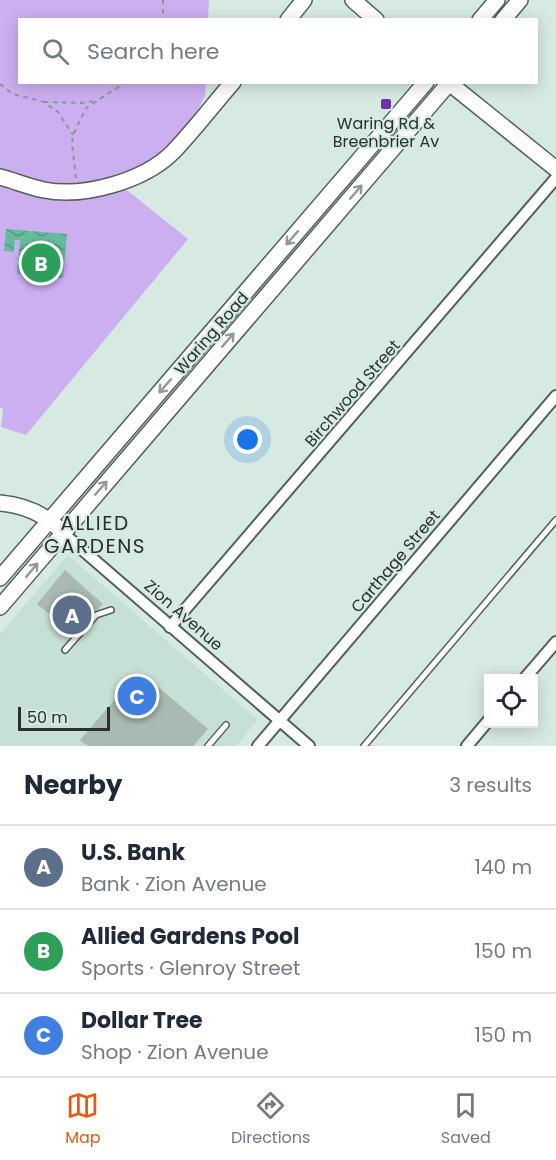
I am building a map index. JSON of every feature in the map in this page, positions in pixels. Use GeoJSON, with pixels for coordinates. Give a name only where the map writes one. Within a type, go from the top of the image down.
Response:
{"type":"FeatureCollection","features":[{"type":"Feature","properties":{"kind":"main road"},"geometry":{"type":"LineString","coordinates":[[290,18],[304,0]]}},
{"type":"Feature","properties":{"kind":"main road"},"geometry":{"type":"LineString","coordinates":[[353,0],[374,18]]}},
{"type":"Feature","properties":{"kind":"main road"},"geometry":{"type":"LineString","coordinates":[[482,18],[497,0]]}},
{"type":"Feature","properties":{"kind":"main road"},"geometry":{"type":"LineString","coordinates":[[505,18],[520,0]]}},
{"type":"Feature","properties":{"kind":"main road"},"geometry":{"type":"LineString","coordinates":[[0,177],[46,190],[89,190],[118,182],[145,171],[171,153],[231,84]]}},
{"type":"Feature","properties":{"kind":"main road","name":"Waring Road"},"geometry":{"type":"LineString","coordinates":[[0,578],[424,84]]}},
{"type":"Feature","properties":{"kind":"main road","name":"Waring Road"},"geometry":{"type":"LineString","coordinates":[[0,607],[448,84]]}},
{"type":"Feature","properties":{"kind":"main road"},"geometry":{"type":"LineString","coordinates":[[450,84],[556,169]]}},
{"type":"Feature","properties":{"kind":"main road","name":"Zion Avenue"},"geometry":{"type":"LineString","coordinates":[[0,503],[23,506],[50,520],[63,533]]}},
{"type":"Feature","properties":{"kind":"street","name":"Birchwood Street"},"geometry":{"type":"LineString","coordinates":[[170,627],[556,178]]}},
{"type":"Feature","properties":{"kind":"street","name":"Carthage Street"},"geometry":{"type":"LineString","coordinates":[[258,746],[556,396]]}},
{"type":"Feature","properties":{"kind":"street","name":"Zion Avenue"},"geometry":{"type":"LineString","coordinates":[[63,533],[309,746]]}},
{"type":"Feature","properties":{"kind":"street"},"geometry":{"type":"LineString","coordinates":[[528,674],[556,642]]}},
{"type":"Feature","properties":{"kind":"street"},"geometry":{"type":"LineString","coordinates":[[467,746],[484,727]]}},
{"type":"Feature","properties":{"kind":"lane"},"geometry":{"type":"LineString","coordinates":[[364,746],[556,520]]}},
{"type":"Feature","properties":{"kind":"lane"},"geometry":{"type":"LineString","coordinates":[[65,650],[96,615],[111,610]]}},
{"type":"Feature","properties":{"kind":"lane"},"geometry":{"type":"LineString","coordinates":[[208,746],[226,725]]}},
{"type":"Feature","properties":{"kind":"path"},"geometry":{"type":"LineString","coordinates":[[163,0],[163,18]]}},
{"type":"Feature","properties":{"kind":"path"},"geometry":{"type":"LineString","coordinates":[[0,84],[13,94],[44,102],[81,103],[97,100]]}},
{"type":"Feature","properties":{"kind":"path"},"geometry":{"type":"LineString","coordinates":[[78,190],[72,144],[73,135],[86,108],[123,84]]}},
{"type":"Feature","properties":{"kind":"path"},"geometry":{"type":"LineString","coordinates":[[44,102],[58,112],[73,135]]}},
{"type":"Feature","properties":{"kind":"shaded area"},"geometry":{"type":"Polygon","coordinates":[[[0,0],[209,0],[208,18],[18,18],[18,84],[206,84],[205,96],[180,144],[118,183],[188,239],[26,435],[1,427],[3,409],[0,407],[0,0]]]}},
{"type":"Feature","properties":{"kind":"shaded area"},"geometry":{"type":"Polygon","coordinates":[[[68,555],[258,720],[236,746],[0,746],[0,634],[68,555]]]}},
{"type":"Feature","properties":{"kind":"water"},"geometry":{"type":"Polygon","coordinates":[[[6,229],[67,234],[63,278],[17,274],[20,240],[15,240],[14,252],[4,251],[6,229]]]}},
{"type":"Feature","properties":{"kind":"building"},"geometry":{"type":"Polygon","coordinates":[[[65,570],[103,604],[92,612],[73,633],[37,604],[65,570]]]}},
{"type":"Feature","properties":{"kind":"building"},"geometry":{"type":"Polygon","coordinates":[[[145,676],[208,729],[193,746],[88,746],[80,740],[124,689],[129,694],[145,676]]]}},
{"type":"Feature","properties":{"kind":"place","name":"Waring Rd & Breenbrier Av"},"geometry":{"type":"Point","coordinates":[386,104]}},
{"type":"Feature","properties":{"kind":"place","name":"Allied Gardens Pool"},"geometry":{"type":"Point","coordinates":[41,263]}},
{"type":"Feature","properties":{"kind":"place","name":"U.S. Bank"},"geometry":{"type":"Point","coordinates":[72,615]}},
{"type":"Feature","properties":{"kind":"place","name":"Dollar Tree"},"geometry":{"type":"Point","coordinates":[137,696]}},
{"type":"Feature","properties":{"kind":"district","name":"ALLIED GARDENS"},"geometry":{"type":"Point","coordinates":[95,534]}}]}
